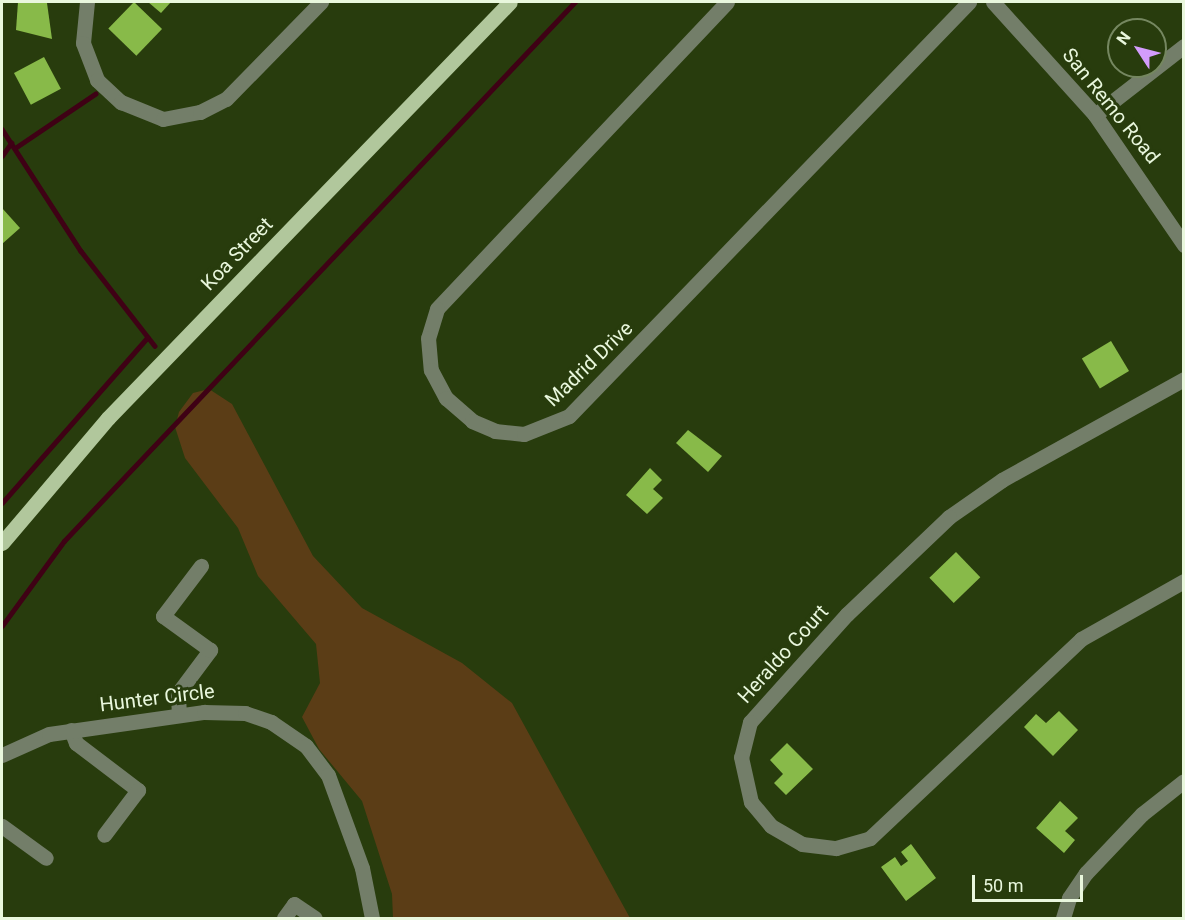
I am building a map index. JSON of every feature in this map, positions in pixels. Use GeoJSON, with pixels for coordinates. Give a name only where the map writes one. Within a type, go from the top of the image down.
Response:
{"type":"FeatureCollection","features":[{"type":"Feature","properties":{"kind":"main road","name":"Koa Street"},"geometry":{"type":"LineString","coordinates":[[2,543],[108,418],[510,2]]}},
{"type":"Feature","properties":{"kind":"street"},"geometry":{"type":"LineString","coordinates":[[87,2],[83,43],[97,80],[120,102],[163,119],[194,114],[226,99],[321,2]]}},
{"type":"Feature","properties":{"kind":"street","name":"Madrid Drive"},"geometry":{"type":"LineString","coordinates":[[727,2],[437,309],[428,338],[431,370],[446,398],[472,422],[495,431],[524,434],[568,416],[969,2]]}},
{"type":"Feature","properties":{"kind":"street","name":"San Remo Road"},"geometry":{"type":"LineString","coordinates":[[993,2],[1095,115],[1184,245]]}},
{"type":"Feature","properties":{"kind":"street"},"geometry":{"type":"LineString","coordinates":[[1095,115],[1184,46]]}},
{"type":"Feature","properties":{"kind":"street","name":"Heraldo Court"},"geometry":{"type":"LineString","coordinates":[[1184,379],[1002,480],[949,517],[847,614],[750,722],[741,757],[752,802],[771,826],[802,844],[836,848],[870,838],[1081,639],[1184,580]]}},
{"type":"Feature","properties":{"kind":"street"},"geometry":{"type":"LineString","coordinates":[[179,715],[178,693],[210,650],[163,616],[201,566]]}},
{"type":"Feature","properties":{"kind":"street","name":"Hunter Circle"},"geometry":{"type":"LineString","coordinates":[[2,755],[38,737],[71,730],[217,711],[252,715],[306,746],[337,795],[372,918]]}},
{"type":"Feature","properties":{"kind":"street"},"geometry":{"type":"LineString","coordinates":[[71,730],[76,742],[138,790],[104,835]]}},
{"type":"Feature","properties":{"kind":"street"},"geometry":{"type":"LineString","coordinates":[[1063,918],[1086,873],[1142,814],[1184,781]]}},
{"type":"Feature","properties":{"kind":"street"},"geometry":{"type":"LineString","coordinates":[[2,826],[46,858]]}},
{"type":"Feature","properties":{"kind":"street"},"geometry":{"type":"LineString","coordinates":[[284,918],[294,904],[315,918]]}},
{"type":"Feature","properties":{"kind":"shaded area"},"geometry":{"type":"Polygon","coordinates":[[[209,389],[232,404],[313,556],[362,608],[462,663],[512,703],[630,918],[393,918],[392,894],[362,801],[319,749],[302,717],[320,683],[316,644],[258,576],[238,528],[185,458],[175,427],[179,412],[193,393],[209,389]]]}},
{"type":"Feature","properties":{"kind":"building"},"geometry":{"type":"Polygon","coordinates":[[[18,2],[47,3],[52,39],[16,30],[18,2]]]}},
{"type":"Feature","properties":{"kind":"building"},"geometry":{"type":"Polygon","coordinates":[[[134,2],[162,29],[136,56],[108,29],[134,2]]]}},
{"type":"Feature","properties":{"kind":"building"},"geometry":{"type":"Polygon","coordinates":[[[148,2],[171,2],[161,13],[148,2]]]}},
{"type":"Feature","properties":{"kind":"building"},"geometry":{"type":"Polygon","coordinates":[[[44,57],[61,89],[31,105],[14,73],[44,57]]]}},
{"type":"Feature","properties":{"kind":"building"},"geometry":{"type":"Polygon","coordinates":[[[2,208],[20,228],[2,244],[2,208]]]}},
{"type":"Feature","properties":{"kind":"building"},"geometry":{"type":"Polygon","coordinates":[[[1111,341],[1129,371],[1100,389],[1082,359],[1111,341]]]}},
{"type":"Feature","properties":{"kind":"building"},"geometry":{"type":"Polygon","coordinates":[[[688,430],[722,456],[708,472],[676,443],[688,430]]]}},
{"type":"Feature","properties":{"kind":"building"},"geometry":{"type":"Polygon","coordinates":[[[650,468],[662,480],[653,489],[663,498],[647,514],[626,495],[650,468]]]}},
{"type":"Feature","properties":{"kind":"building"},"geometry":{"type":"Polygon","coordinates":[[[956,552],[980,577],[954,603],[929,578],[956,552]]]}},
{"type":"Feature","properties":{"kind":"building"},"geometry":{"type":"Polygon","coordinates":[[[1059,711],[1078,730],[1053,756],[1024,727],[1036,714],[1046,723],[1059,711]]]}},
{"type":"Feature","properties":{"kind":"building"},"geometry":{"type":"Polygon","coordinates":[[[787,743],[813,769],[786,795],[774,783],[783,774],[770,760],[787,743]]]}},
{"type":"Feature","properties":{"kind":"building"},"geometry":{"type":"Polygon","coordinates":[[[1060,801],[1078,818],[1065,831],[1075,840],[1064,853],[1036,828],[1060,801]]]}},
{"type":"Feature","properties":{"kind":"building"},"geometry":{"type":"Polygon","coordinates":[[[911,844],[936,878],[906,901],[881,867],[895,857],[901,866],[908,861],[901,852],[911,844]]]}},
{"type":"Feature","properties":{"kind":"waterway"},"geometry":{"type":"LineString","coordinates":[[2,626],[64,541],[575,2]]}},
{"type":"Feature","properties":{"kind":"waterway"},"geometry":{"type":"LineString","coordinates":[[15,148],[95,94]]}},
{"type":"Feature","properties":{"kind":"waterway"},"geometry":{"type":"LineString","coordinates":[[2,129],[81,251],[155,346]]}},
{"type":"Feature","properties":{"kind":"waterway"},"geometry":{"type":"LineString","coordinates":[[2,156],[11,143]]}},
{"type":"Feature","properties":{"kind":"waterway"},"geometry":{"type":"LineString","coordinates":[[2,503],[147,338]]}}]}
